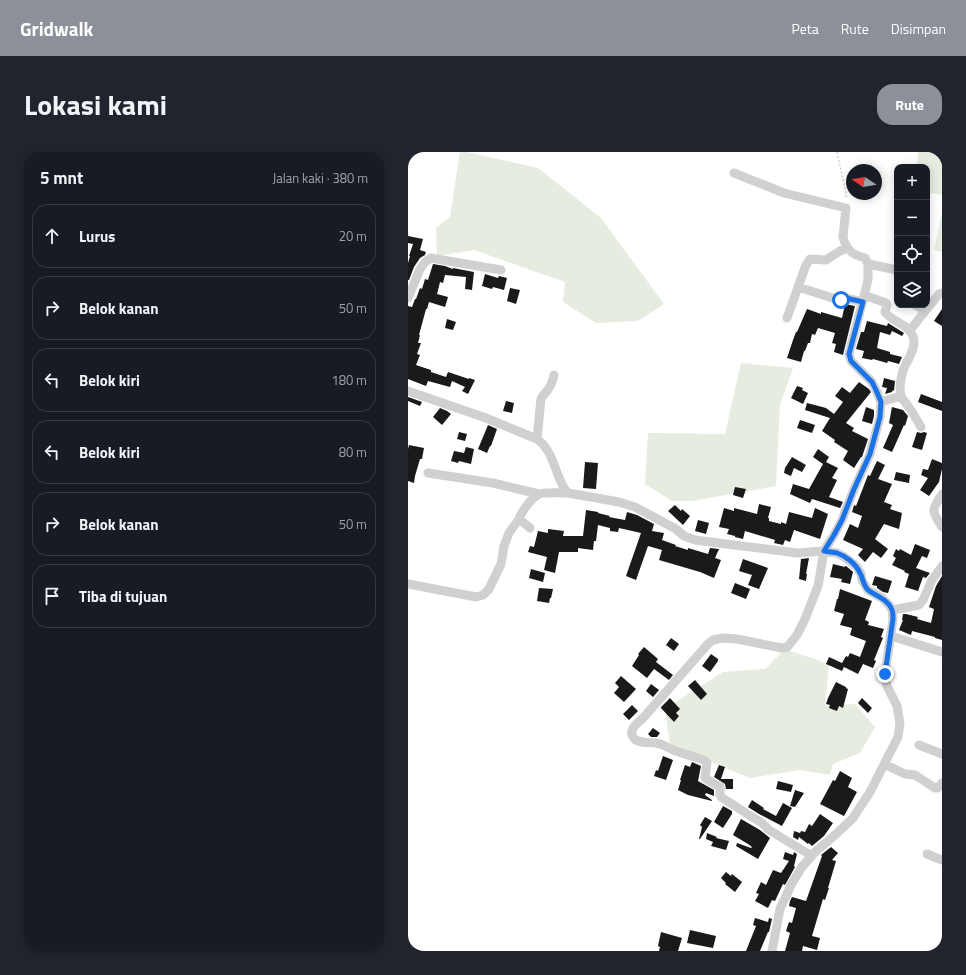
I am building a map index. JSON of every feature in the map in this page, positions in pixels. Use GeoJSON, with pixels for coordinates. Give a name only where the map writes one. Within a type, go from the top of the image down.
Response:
{"type":"FeatureCollection","features":[{"type":"Feature","properties":{"kind":"street"},"geometry":{"type":"LineString","coordinates":[[734,173],[784,193],[846,208],[843,237],[844,241],[847,248],[856,256],[865,258],[868,264],[868,280],[849,354],[851,361],[872,382],[881,402],[880,417],[870,454],[842,520],[824,551],[820,567],[818,586],[797,635],[787,647],[782,648],[737,639],[723,638],[713,640],[636,725],[632,732],[633,738],[639,742],[657,743],[677,752],[705,761],[707,763],[705,777],[720,787],[721,797],[750,815],[769,830],[812,856]]}},
{"type":"Feature","properties":{"kind":"street"},"geometry":{"type":"LineString","coordinates":[[786,318],[806,265],[810,259],[826,260],[840,250],[847,248]]}},
{"type":"Feature","properties":{"kind":"street"},"geometry":{"type":"LineString","coordinates":[[408,298],[420,269],[425,262],[431,258],[500,270]]}},
{"type":"Feature","properties":{"kind":"street"},"geometry":{"type":"LineString","coordinates":[[868,264],[894,269]]}},
{"type":"Feature","properties":{"kind":"street"},"geometry":{"type":"LineString","coordinates":[[798,287],[839,300],[843,298],[863,298],[886,303],[887,305],[885,312],[887,315],[903,324],[910,330],[914,337],[914,343],[901,378],[901,396],[922,427]]}},
{"type":"Feature","properties":{"kind":"street"},"geometry":{"type":"LineString","coordinates":[[910,330],[938,294],[942,293]]}},
{"type":"Feature","properties":{"kind":"street"},"geometry":{"type":"LineString","coordinates":[[921,308],[925,310]]}},
{"type":"Feature","properties":{"kind":"street"},"geometry":{"type":"LineString","coordinates":[[537,439],[541,399],[549,389],[554,375]]}},
{"type":"Feature","properties":{"kind":"street"},"geometry":{"type":"LineString","coordinates":[[408,391],[486,418],[537,439],[544,445],[553,461],[560,482],[568,493]]}},
{"type":"Feature","properties":{"kind":"street"},"geometry":{"type":"LineString","coordinates":[[881,402],[901,396]]}},
{"type":"Feature","properties":{"kind":"street"},"geometry":{"type":"LineString","coordinates":[[428,473],[493,483],[539,494],[568,493],[619,502],[635,507],[676,529],[684,536],[695,540],[797,553],[824,551],[837,553],[853,563],[861,574],[862,580],[868,590],[882,598],[889,605],[892,610],[893,619],[885,674],[887,686],[897,706],[900,723],[898,737],[870,792],[853,818],[812,856],[802,867],[792,883],[780,910],[772,951]]}},
{"type":"Feature","properties":{"kind":"street"},"geometry":{"type":"LineString","coordinates":[[408,584],[476,597],[483,595],[490,588],[501,564],[504,546],[521,513],[539,494]]}},
{"type":"Feature","properties":{"kind":"street"},"geometry":{"type":"LineString","coordinates":[[942,494],[934,508],[934,514],[942,527]]}},
{"type":"Feature","properties":{"kind":"street"},"geometry":{"type":"LineString","coordinates":[[519,519],[530,528]]}},
{"type":"Feature","properties":{"kind":"street"},"geometry":{"type":"LineString","coordinates":[[892,610],[918,605],[921,603],[932,580],[942,566]]}},
{"type":"Feature","properties":{"kind":"street"},"geometry":{"type":"LineString","coordinates":[[891,636],[942,652]]}},
{"type":"Feature","properties":{"kind":"street"},"geometry":{"type":"LineString","coordinates":[[919,745],[942,754]]}},
{"type":"Feature","properties":{"kind":"street"},"geometry":{"type":"LineString","coordinates":[[884,764],[905,774],[915,775],[935,788],[938,788],[942,783]]}},
{"type":"Feature","properties":{"kind":"street"},"geometry":{"type":"LineString","coordinates":[[927,854],[942,860]]}},
{"type":"Feature","properties":{"kind":"path"},"geometry":{"type":"LineString","coordinates":[[837,152],[846,193],[846,208]]}},
{"type":"Feature","properties":{"kind":"shaded area"},"geometry":{"type":"Polygon","coordinates":[[[460,152],[467,152],[538,168],[601,218],[664,304],[638,321],[596,323],[563,302],[565,282],[474,250],[437,256],[436,228],[450,217],[460,152]]]}},
{"type":"Feature","properties":{"kind":"shaded area"},"geometry":{"type":"Polygon","coordinates":[[[918,152],[942,152],[942,195],[930,193],[930,164],[917,164],[918,152]]]}},
{"type":"Feature","properties":{"kind":"shaded area"},"geometry":{"type":"Polygon","coordinates":[[[942,212],[942,252],[934,250],[942,212]]]}},
{"type":"Feature","properties":{"kind":"shaded area"},"geometry":{"type":"Polygon","coordinates":[[[741,363],[793,368],[780,405],[776,486],[692,501],[672,501],[645,484],[648,433],[725,434],[741,363]]]}},
{"type":"Feature","properties":{"kind":"shaded area"},"geometry":{"type":"Polygon","coordinates":[[[785,649],[829,664],[825,706],[855,704],[875,727],[860,753],[833,764],[830,775],[799,770],[750,778],[670,745],[665,709],[723,672],[765,669],[785,649]]]}},
{"type":"Feature","properties":{"kind":"building"},"geometry":{"type":"Polygon","coordinates":[[[408,236],[423,239],[420,250],[426,252],[414,267],[409,280],[408,263],[413,244],[408,243],[408,236]]]}},
{"type":"Feature","properties":{"kind":"building"},"geometry":{"type":"Polygon","coordinates":[[[433,264],[474,272],[472,290],[465,289],[466,277],[445,275],[443,283],[440,282],[437,294],[448,297],[445,307],[429,302],[419,335],[418,343],[421,343],[417,354],[420,355],[416,365],[446,377],[448,372],[475,380],[468,394],[462,391],[465,387],[452,381],[450,387],[428,381],[426,386],[408,379],[408,306],[412,307],[420,288],[422,289],[425,279],[428,280],[433,264]]]}},
{"type":"Feature","properties":{"kind":"building"},"geometry":{"type":"Polygon","coordinates":[[[485,274],[498,278],[499,276],[507,278],[504,290],[482,286],[485,274]]]}},
{"type":"Feature","properties":{"kind":"building"},"geometry":{"type":"Polygon","coordinates":[[[510,288],[520,290],[516,304],[507,301],[510,288]]]}},
{"type":"Feature","properties":{"kind":"building"},"geometry":{"type":"Polygon","coordinates":[[[845,304],[855,306],[843,355],[834,352],[836,344],[832,343],[835,333],[818,328],[815,335],[812,334],[810,343],[808,343],[804,351],[801,362],[787,358],[796,332],[807,309],[821,314],[821,312],[842,318],[845,304]]]}},
{"type":"Feature","properties":{"kind":"building"},"geometry":{"type":"Polygon","coordinates":[[[942,309],[942,326],[934,321],[942,309]]]}},
{"type":"Feature","properties":{"kind":"building"},"geometry":{"type":"Polygon","coordinates":[[[447,319],[456,322],[453,330],[445,328],[447,319]]]}},
{"type":"Feature","properties":{"kind":"building"},"geometry":{"type":"Polygon","coordinates":[[[867,321],[887,326],[888,323],[904,333],[902,336],[892,331],[890,335],[880,332],[877,348],[890,352],[890,354],[902,357],[899,364],[888,361],[887,363],[862,358],[864,351],[856,349],[861,332],[864,332],[867,321]]]}},
{"type":"Feature","properties":{"kind":"building"},"geometry":{"type":"Polygon","coordinates":[[[884,378],[895,381],[894,391],[893,390],[892,392],[885,394],[887,388],[882,387],[884,378]]]}},
{"type":"Feature","properties":{"kind":"building"},"geometry":{"type":"Polygon","coordinates":[[[859,382],[871,392],[846,423],[854,428],[852,431],[868,439],[862,457],[854,468],[843,460],[848,451],[834,442],[835,440],[822,431],[830,418],[805,410],[807,403],[826,408],[834,414],[843,402],[835,396],[842,387],[850,393],[859,382]]]}},
{"type":"Feature","properties":{"kind":"building"},"geometry":{"type":"Polygon","coordinates":[[[797,386],[803,388],[802,390],[808,393],[803,404],[791,398],[797,386]]]}},
{"type":"Feature","properties":{"kind":"building"},"geometry":{"type":"Polygon","coordinates":[[[921,394],[942,402],[942,411],[918,402],[921,394]]]}},
{"type":"Feature","properties":{"kind":"building"},"geometry":{"type":"Polygon","coordinates":[[[408,397],[422,402],[420,406],[408,401],[408,397]]]}},
{"type":"Feature","properties":{"kind":"building"},"geometry":{"type":"Polygon","coordinates":[[[506,401],[514,403],[512,413],[503,411],[506,401]]]}},
{"type":"Feature","properties":{"kind":"building"},"geometry":{"type":"Polygon","coordinates":[[[866,407],[874,410],[872,424],[862,421],[866,407]]]}},
{"type":"Feature","properties":{"kind":"building"},"geometry":{"type":"Polygon","coordinates":[[[892,407],[903,410],[908,416],[905,426],[904,425],[892,452],[883,448],[893,425],[889,423],[892,407]]]}},
{"type":"Feature","properties":{"kind":"building"},"geometry":{"type":"Polygon","coordinates":[[[440,408],[451,414],[442,425],[433,417],[440,408]]]}},
{"type":"Feature","properties":{"kind":"building"},"geometry":{"type":"Polygon","coordinates":[[[800,420],[815,425],[812,433],[797,428],[800,420]]]}},
{"type":"Feature","properties":{"kind":"building"},"geometry":{"type":"Polygon","coordinates":[[[488,425],[497,429],[487,453],[478,449],[488,425]]]}},
{"type":"Feature","properties":{"kind":"building"},"geometry":{"type":"Polygon","coordinates":[[[459,432],[467,434],[465,441],[457,439],[459,432]]]}},
{"type":"Feature","properties":{"kind":"building"},"geometry":{"type":"Polygon","coordinates":[[[917,432],[927,433],[922,450],[912,447],[917,432]]]}},
{"type":"Feature","properties":{"kind":"building"},"geometry":{"type":"Polygon","coordinates":[[[409,445],[424,448],[414,483],[408,481],[409,445]]]}},
{"type":"Feature","properties":{"kind":"building"},"geometry":{"type":"Polygon","coordinates":[[[466,447],[474,449],[471,464],[451,461],[454,451],[464,453],[466,447]]]}},
{"type":"Feature","properties":{"kind":"building"},"geometry":{"type":"Polygon","coordinates":[[[818,449],[829,457],[826,462],[838,468],[832,478],[837,480],[829,497],[843,502],[840,508],[812,499],[810,503],[790,494],[793,484],[809,489],[823,464],[813,457],[818,449]]]}},
{"type":"Feature","properties":{"kind":"building"},"geometry":{"type":"Polygon","coordinates":[[[792,457],[806,465],[802,472],[794,468],[791,476],[784,473],[785,468],[792,457]]]}},
{"type":"Feature","properties":{"kind":"building"},"geometry":{"type":"Polygon","coordinates":[[[932,459],[942,463],[942,469],[939,482],[929,496],[920,490],[928,478],[921,475],[923,469],[928,470],[932,459]]]}},
{"type":"Feature","properties":{"kind":"building"},"geometry":{"type":"Polygon","coordinates":[[[877,461],[885,465],[878,479],[892,484],[884,502],[892,505],[890,509],[902,513],[899,529],[884,524],[875,539],[888,549],[881,558],[873,552],[865,562],[858,555],[863,549],[843,540],[850,524],[858,528],[862,516],[852,512],[854,505],[856,506],[868,475],[870,476],[877,461]]]}},
{"type":"Feature","properties":{"kind":"building"},"geometry":{"type":"Polygon","coordinates":[[[585,462],[598,463],[596,489],[583,488],[585,462]]]}},
{"type":"Feature","properties":{"kind":"building"},"geometry":{"type":"Polygon","coordinates":[[[896,472],[910,475],[909,483],[894,480],[896,472]]]}},
{"type":"Feature","properties":{"kind":"building"},"geometry":{"type":"Polygon","coordinates":[[[735,487],[746,489],[743,498],[733,495],[735,487]]]}},
{"type":"Feature","properties":{"kind":"building"},"geometry":{"type":"Polygon","coordinates":[[[759,504],[771,507],[768,518],[769,521],[781,524],[781,522],[786,524],[789,512],[812,518],[815,508],[828,514],[820,539],[794,530],[790,542],[785,540],[783,545],[774,543],[775,540],[745,531],[743,539],[735,537],[727,534],[729,529],[719,527],[724,508],[734,511],[734,508],[757,514],[759,504]]]}},
{"type":"Feature","properties":{"kind":"building"},"geometry":{"type":"Polygon","coordinates":[[[675,505],[681,511],[682,509],[690,516],[683,525],[668,511],[675,505]]]}},
{"type":"Feature","properties":{"kind":"building"},"geometry":{"type":"Polygon","coordinates":[[[586,510],[625,520],[627,512],[637,515],[654,524],[652,531],[664,533],[662,540],[688,550],[688,548],[708,554],[710,548],[719,549],[715,558],[721,560],[714,578],[700,572],[659,560],[662,550],[648,546],[636,580],[626,576],[641,533],[619,528],[618,532],[610,531],[610,528],[598,525],[593,550],[578,548],[578,552],[559,552],[555,573],[544,570],[547,557],[528,552],[530,546],[534,547],[538,531],[548,533],[548,529],[564,531],[563,536],[583,536],[586,510]]]}},
{"type":"Feature","properties":{"kind":"building"},"geometry":{"type":"Polygon","coordinates":[[[698,520],[709,523],[706,534],[695,531],[698,520]]]}},
{"type":"Feature","properties":{"kind":"building"},"geometry":{"type":"Polygon","coordinates":[[[915,544],[930,550],[927,558],[922,556],[916,568],[930,573],[926,578],[923,577],[918,591],[905,587],[909,574],[892,565],[896,558],[893,556],[896,549],[899,551],[900,549],[911,555],[915,544]]]}},
{"type":"Feature","properties":{"kind":"building"},"geometry":{"type":"Polygon","coordinates":[[[809,558],[806,581],[799,579],[801,559],[809,558]]]}},
{"type":"Feature","properties":{"kind":"building"},"geometry":{"type":"Polygon","coordinates":[[[743,559],[768,568],[759,589],[748,585],[752,575],[739,571],[743,559]]]}},
{"type":"Feature","properties":{"kind":"building"},"geometry":{"type":"Polygon","coordinates":[[[833,564],[846,566],[853,572],[850,584],[841,582],[842,579],[830,577],[833,564]]]}},
{"type":"Feature","properties":{"kind":"building"},"geometry":{"type":"Polygon","coordinates":[[[531,569],[545,573],[543,582],[529,578],[531,569]]]}},
{"type":"Feature","properties":{"kind":"building"},"geometry":{"type":"Polygon","coordinates":[[[875,576],[892,581],[888,593],[883,592],[877,588],[877,586],[872,585],[875,576]]]}},
{"type":"Feature","properties":{"kind":"building"},"geometry":{"type":"Polygon","coordinates":[[[942,576],[942,640],[912,631],[911,635],[899,630],[903,620],[903,614],[918,617],[917,619],[931,623],[934,609],[929,607],[936,586],[942,576]]]}},
{"type":"Feature","properties":{"kind":"building"},"geometry":{"type":"Polygon","coordinates":[[[735,583],[750,589],[746,599],[731,593],[735,583]]]}},
{"type":"Feature","properties":{"kind":"building"},"geometry":{"type":"Polygon","coordinates":[[[539,588],[553,589],[549,603],[537,601],[539,588]]]}},
{"type":"Feature","properties":{"kind":"building"},"geometry":{"type":"Polygon","coordinates":[[[840,589],[872,601],[865,620],[869,622],[868,625],[884,629],[881,637],[883,638],[874,660],[876,661],[873,668],[863,664],[858,674],[844,667],[842,671],[826,664],[829,657],[842,663],[846,656],[848,657],[850,653],[860,657],[866,641],[850,635],[852,628],[840,625],[844,614],[834,611],[840,589]]]}},
{"type":"Feature","properties":{"kind":"building"},"geometry":{"type":"Polygon","coordinates":[[[671,638],[679,644],[674,651],[666,645],[671,638]]]}},
{"type":"Feature","properties":{"kind":"building"},"geometry":{"type":"Polygon","coordinates":[[[644,647],[658,659],[656,662],[673,675],[669,680],[654,669],[647,678],[632,666],[639,655],[638,654],[644,647]]]}},
{"type":"Feature","properties":{"kind":"building"},"geometry":{"type":"Polygon","coordinates":[[[711,654],[718,659],[718,661],[710,672],[702,666],[711,654]]]}},
{"type":"Feature","properties":{"kind":"building"},"geometry":{"type":"Polygon","coordinates":[[[621,676],[636,689],[624,702],[614,693],[619,687],[615,683],[621,676]]]}},
{"type":"Feature","properties":{"kind":"building"},"geometry":{"type":"Polygon","coordinates":[[[695,680],[707,694],[701,700],[688,686],[695,680]]]}},
{"type":"Feature","properties":{"kind":"building"},"geometry":{"type":"Polygon","coordinates":[[[836,682],[848,689],[843,708],[839,706],[837,711],[829,708],[830,705],[826,704],[836,682]]]}},
{"type":"Feature","properties":{"kind":"building"},"geometry":{"type":"Polygon","coordinates":[[[651,684],[659,690],[653,697],[646,691],[651,684]]]}},
{"type":"Feature","properties":{"kind":"building"},"geometry":{"type":"Polygon","coordinates":[[[670,698],[680,709],[676,713],[679,716],[674,722],[661,708],[670,698]]]}},
{"type":"Feature","properties":{"kind":"building"},"geometry":{"type":"Polygon","coordinates":[[[862,698],[872,708],[868,713],[858,703],[862,698]]]}},
{"type":"Feature","properties":{"kind":"building"},"geometry":{"type":"Polygon","coordinates":[[[632,705],[638,711],[629,720],[623,714],[632,705]]]}},
{"type":"Feature","properties":{"kind":"building"},"geometry":{"type":"Polygon","coordinates":[[[653,728],[660,733],[657,737],[651,737],[648,734],[653,728]]]}},
{"type":"Feature","properties":{"kind":"building"},"geometry":{"type":"Polygon","coordinates":[[[663,756],[673,760],[666,780],[654,776],[656,770],[658,771],[663,756]]]}},
{"type":"Feature","properties":{"kind":"building"},"geometry":{"type":"Polygon","coordinates":[[[692,762],[701,766],[698,781],[714,790],[714,796],[706,793],[705,795],[712,801],[688,795],[678,790],[685,765],[690,767],[692,762]]]}},
{"type":"Feature","properties":{"kind":"building"},"geometry":{"type":"Polygon","coordinates":[[[719,765],[725,767],[721,779],[733,779],[733,789],[726,789],[725,784],[714,777],[719,765]]]}},
{"type":"Feature","properties":{"kind":"building"},"geometry":{"type":"Polygon","coordinates":[[[840,771],[852,778],[848,787],[857,792],[844,816],[820,804],[833,780],[835,781],[840,771]]]}},
{"type":"Feature","properties":{"kind":"building"},"geometry":{"type":"Polygon","coordinates":[[[778,781],[793,785],[791,792],[776,789],[778,781]]]}},
{"type":"Feature","properties":{"kind":"building"},"geometry":{"type":"Polygon","coordinates":[[[795,790],[804,793],[795,807],[790,806],[795,790]]]}},
{"type":"Feature","properties":{"kind":"building"},"geometry":{"type":"Polygon","coordinates":[[[752,800],[764,808],[763,809],[776,816],[783,803],[792,808],[782,826],[748,807],[752,800]]]}},
{"type":"Feature","properties":{"kind":"building"},"geometry":{"type":"Polygon","coordinates":[[[723,806],[732,811],[732,814],[723,828],[714,822],[723,806]]]}},
{"type":"Feature","properties":{"kind":"building"},"geometry":{"type":"Polygon","coordinates":[[[820,814],[833,823],[824,836],[812,846],[799,837],[798,840],[793,837],[794,831],[800,833],[801,831],[805,832],[809,824],[812,826],[820,814]]]}},
{"type":"Feature","properties":{"kind":"building"},"geometry":{"type":"Polygon","coordinates":[[[705,817],[712,821],[699,839],[702,827],[700,825],[705,817]]]}},
{"type":"Feature","properties":{"kind":"building"},"geometry":{"type":"Polygon","coordinates":[[[741,819],[760,830],[770,838],[758,859],[736,846],[737,843],[751,848],[752,847],[733,835],[741,819]]]}},
{"type":"Feature","properties":{"kind":"building"},"geometry":{"type":"Polygon","coordinates":[[[707,833],[717,837],[716,838],[729,841],[726,850],[711,846],[713,842],[706,839],[707,833]]]}},
{"type":"Feature","properties":{"kind":"building"},"geometry":{"type":"Polygon","coordinates":[[[831,847],[838,853],[832,860],[836,861],[829,888],[825,900],[823,899],[812,936],[820,938],[817,950],[803,946],[802,951],[785,951],[790,933],[786,931],[789,922],[792,923],[796,908],[789,906],[790,901],[792,897],[806,901],[822,856],[821,855],[831,847]]]}},
{"type":"Feature","properties":{"kind":"building"},"geometry":{"type":"Polygon","coordinates":[[[785,852],[793,855],[794,852],[797,854],[795,867],[785,885],[783,884],[775,901],[772,900],[768,908],[755,901],[759,894],[756,893],[761,882],[766,885],[773,870],[781,873],[789,861],[783,859],[785,852]]]}},
{"type":"Feature","properties":{"kind":"building"},"geometry":{"type":"Polygon","coordinates":[[[726,872],[731,876],[732,874],[742,882],[735,892],[725,884],[726,883],[721,878],[726,872]]]}},
{"type":"Feature","properties":{"kind":"building"},"geometry":{"type":"Polygon","coordinates":[[[755,918],[768,922],[769,918],[772,919],[769,932],[760,951],[746,951],[756,926],[753,925],[755,918]]]}},
{"type":"Feature","properties":{"kind":"building"},"geometry":{"type":"Polygon","coordinates":[[[690,930],[716,936],[713,948],[687,943],[690,930]]]}},
{"type":"Feature","properties":{"kind":"building"},"geometry":{"type":"Polygon","coordinates":[[[661,932],[682,938],[678,951],[659,951],[660,947],[658,946],[661,932]]]}},
{"type":"Feature","properties":{"kind":"route"},"geometry":{"type":"LineString","coordinates":[[841,300],[846,298],[863,302],[849,354],[851,361],[872,382],[876,390],[881,402],[880,417],[870,454],[842,520],[824,551],[837,553],[853,563],[861,574],[862,580],[868,590],[882,598],[892,610],[893,619],[885,674]]}}]}
